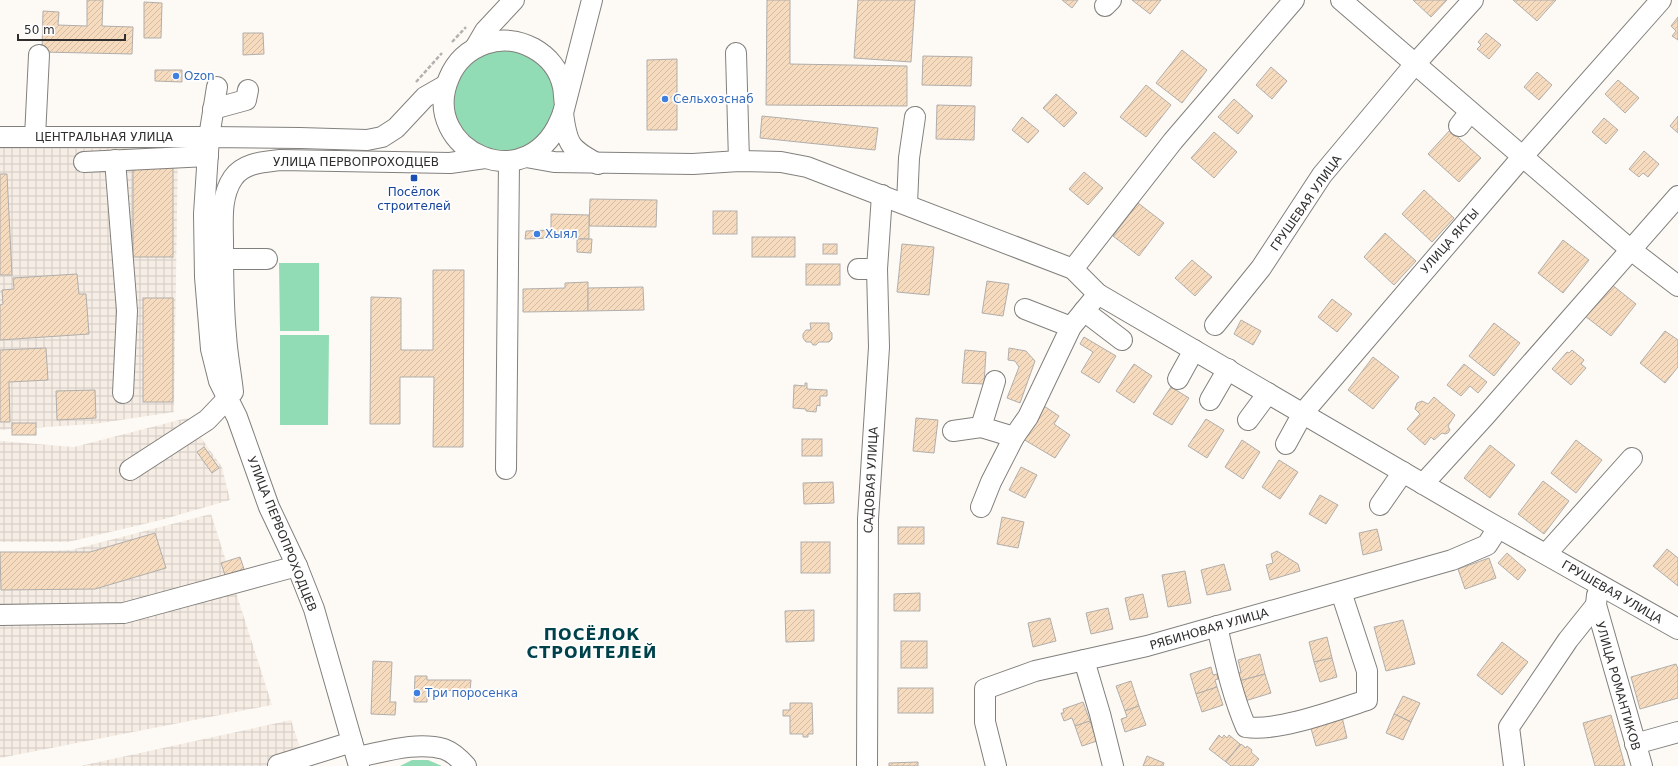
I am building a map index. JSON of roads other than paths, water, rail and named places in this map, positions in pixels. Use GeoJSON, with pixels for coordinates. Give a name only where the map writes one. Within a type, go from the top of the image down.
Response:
{"type":"FeatureCollection","features":[{"type":"Feature","properties":{"kind":"street","name":"УЛИЦА ПЕРВОПРОХОДЦЕВ"},"geometry":{"type":"LineString","coordinates":[[475,48],[485,31],[514,0]]}},
{"type":"Feature","properties":{"kind":"street"},"geometry":{"type":"LineString","coordinates":[[506,469],[517,159],[539,150],[550,140],[558,128],[571,87],[592,0]]}},
{"type":"Feature","properties":{"kind":"street"},"geometry":{"type":"LineString","coordinates":[[1073,269],[1173,141],[1294,0]]}},
{"type":"Feature","properties":{"kind":"street"},"geometry":{"type":"LineString","coordinates":[[1340,0],[1415,64],[1465,119],[1523,156],[1631,250],[1678,286]]}},
{"type":"Feature","properties":{"kind":"street"},"geometry":{"type":"LineString","coordinates":[[1415,64],[1473,0]]}},
{"type":"Feature","properties":{"kind":"street","name":"УЛИЦА ЯКТЫ"},"geometry":{"type":"LineString","coordinates":[[1303,413],[1523,156],[1661,0]]}},
{"type":"Feature","properties":{"kind":"street","name":"УЛИЦА ПЕРВОПРОХОДЦЕВ"},"geometry":{"type":"LineString","coordinates":[[485,158],[472,152],[460,142],[451,129],[445,115],[444,100],[446,85],[452,70],[462,57],[475,48],[492,41],[511,41],[529,45],[544,55],[556,70],[563,86],[566,132],[569,143],[580,154],[598,164]]}},
{"type":"Feature","properties":{"kind":"street"},"geometry":{"type":"LineString","coordinates":[[736,53],[739,161]]}},
{"type":"Feature","properties":{"kind":"street"},"geometry":{"type":"LineString","coordinates":[[35,137],[39,55]]}},
{"type":"Feature","properties":{"kind":"street","name":"ГРУШЕВАЯ УЛИЦА"},"geometry":{"type":"LineString","coordinates":[[1215,325],[1261,268],[1322,175],[1415,64]]}},
{"type":"Feature","properties":{"kind":"street","name":"УЛИЦА ПЕРВОПРОХОДЦЕВ"},"geometry":{"type":"LineString","coordinates":[[356,755],[314,610],[297,566],[269,507],[237,417],[219,381],[211,349],[205,277],[204,214],[208,147],[300,138],[367,140],[382,137],[396,128],[425,97],[446,85]]}},
{"type":"Feature","properties":{"kind":"street"},"geometry":{"type":"LineString","coordinates":[[84,162],[115,160],[208,147],[217,87]]}},
{"type":"Feature","properties":{"kind":"street"},"geometry":{"type":"LineString","coordinates":[[213,109],[246,100],[248,90]]}},
{"type":"Feature","properties":{"kind":"street"},"geometry":{"type":"LineString","coordinates":[[907,204],[909,158],[915,117]]}},
{"type":"Feature","properties":{"kind":"street","name":"ЦЕНТРАЛЬНАЯ УЛИЦА"},"geometry":{"type":"LineString","coordinates":[[0,137],[35,137],[208,147]]}},
{"type":"Feature","properties":{"kind":"street","name":"УЛИЦА ПЕРВОПРОХОДЦЕВ"},"geometry":{"type":"LineString","coordinates":[[237,417],[226,335],[223,259],[223,207],[227,190],[233,177],[255,163],[280,160],[450,163],[485,158],[598,164],[693,164],[739,161],[781,162],[807,167],[907,204],[1073,269]]}},
{"type":"Feature","properties":{"kind":"street"},"geometry":{"type":"LineString","coordinates":[[115,160],[127,311],[123,393]]}},
{"type":"Feature","properties":{"kind":"street","name":"САДОВАЯ УЛИЦА"},"geometry":{"type":"LineString","coordinates":[[867,766],[868,519],[879,347],[877,269],[882,195]]}},
{"type":"Feature","properties":{"kind":"street"},"geometry":{"type":"LineString","coordinates":[[1423,484],[1485,416],[1678,196]]}},
{"type":"Feature","properties":{"kind":"street"},"geometry":{"type":"LineString","coordinates":[[223,259],[267,259]]}},
{"type":"Feature","properties":{"kind":"street"},"geometry":{"type":"LineString","coordinates":[[858,269],[877,269]]}},
{"type":"Feature","properties":{"kind":"street","name":"ГРУШЕВАЯ УЛИЦА"},"geometry":{"type":"LineString","coordinates":[[1073,269],[1098,294],[1498,528],[1677,627]]}},
{"type":"Feature","properties":{"kind":"street"},"geometry":{"type":"LineString","coordinates":[[981,507],[990,482],[1014,437],[1028,417],[1071,327],[1098,294]]}},
{"type":"Feature","properties":{"kind":"street"},"geometry":{"type":"LineString","coordinates":[[1024,309],[1071,327]]}},
{"type":"Feature","properties":{"kind":"street"},"geometry":{"type":"LineString","coordinates":[[1084,311],[1122,340]]}},
{"type":"Feature","properties":{"kind":"street"},"geometry":{"type":"LineString","coordinates":[[1178,379],[1194,350]]}},
{"type":"Feature","properties":{"kind":"street"},"geometry":{"type":"LineString","coordinates":[[1210,400],[1228,370]]}},
{"type":"Feature","properties":{"kind":"street"},"geometry":{"type":"LineString","coordinates":[[981,427],[995,381]]}},
{"type":"Feature","properties":{"kind":"street"},"geometry":{"type":"LineString","coordinates":[[1248,420],[1268,393]]}},
{"type":"Feature","properties":{"kind":"street"},"geometry":{"type":"LineString","coordinates":[[130,470],[207,420],[228,398]]}},
{"type":"Feature","properties":{"kind":"street"},"geometry":{"type":"LineString","coordinates":[[1286,444],[1303,413]]}},
{"type":"Feature","properties":{"kind":"street"},"geometry":{"type":"LineString","coordinates":[[954,431],[981,427],[1014,437]]}},
{"type":"Feature","properties":{"kind":"street","name":"ГРУШЕВАЯ УЛИЦА"},"geometry":{"type":"LineString","coordinates":[[1546,554],[1632,458]]}},
{"type":"Feature","properties":{"kind":"street"},"geometry":{"type":"LineString","coordinates":[[1380,505],[1403,472]]}},
{"type":"Feature","properties":{"kind":"street","name":"РЯБИНОВАЯ УЛИЦА"},"geometry":{"type":"LineString","coordinates":[[996,766],[985,722],[985,689],[1036,671],[1147,646],[1452,560],[1487,545],[1498,528]]}},
{"type":"Feature","properties":{"kind":"street"},"geometry":{"type":"LineString","coordinates":[[0,615],[124,613],[297,566]]}},
{"type":"Feature","properties":{"kind":"street","name":"УЛИЦА РОМАНТИКОВ"},"geometry":{"type":"LineString","coordinates":[[1598,583],[1596,605],[1642,766]]}},
{"type":"Feature","properties":{"kind":"street"},"geometry":{"type":"LineString","coordinates":[[1217,626],[1228,674],[1239,712],[1246,727],[1267,728],[1303,719],[1368,700],[1367,671],[1341,592]]}},
{"type":"Feature","properties":{"kind":"street","name":"УЛИЦА РОМАНТИКОВ"},"geometry":{"type":"LineString","coordinates":[[1514,766],[1509,727],[1568,640],[1596,605]]}},
{"type":"Feature","properties":{"kind":"street"},"geometry":{"type":"LineString","coordinates":[[1084,660],[1113,766]]}},
{"type":"Feature","properties":{"kind":"street"},"geometry":{"type":"LineString","coordinates":[[1635,744],[1678,732]]}},
{"type":"Feature","properties":{"kind":"street"},"geometry":{"type":"LineString","coordinates":[[277,766],[405,748],[427,747],[444,750],[459,758],[466,766]]}},
{"type":"Feature","properties":{"kind":"place","name":"Ozon"},"geometry":{"type":"Point","coordinates":[176,76]}},
{"type":"Feature","properties":{"kind":"place","name":"Сельхозснаб"},"geometry":{"type":"Point","coordinates":[665,99]}},
{"type":"Feature","properties":{"kind":"place","name":"Посёлок строителей"},"geometry":{"type":"Point","coordinates":[414,178]}},
{"type":"Feature","properties":{"kind":"place","name":"Хыял"},"geometry":{"type":"Point","coordinates":[537,234]}},
{"type":"Feature","properties":{"kind":"place","name":"Три поросенка"},"geometry":{"type":"Point","coordinates":[417,693]}},
{"type":"Feature","properties":{"kind":"district","name":"ПОСЁЛОК СТРОИТЕЛЕЙ"},"geometry":{"type":"Point","coordinates":[592,643]}}]}
